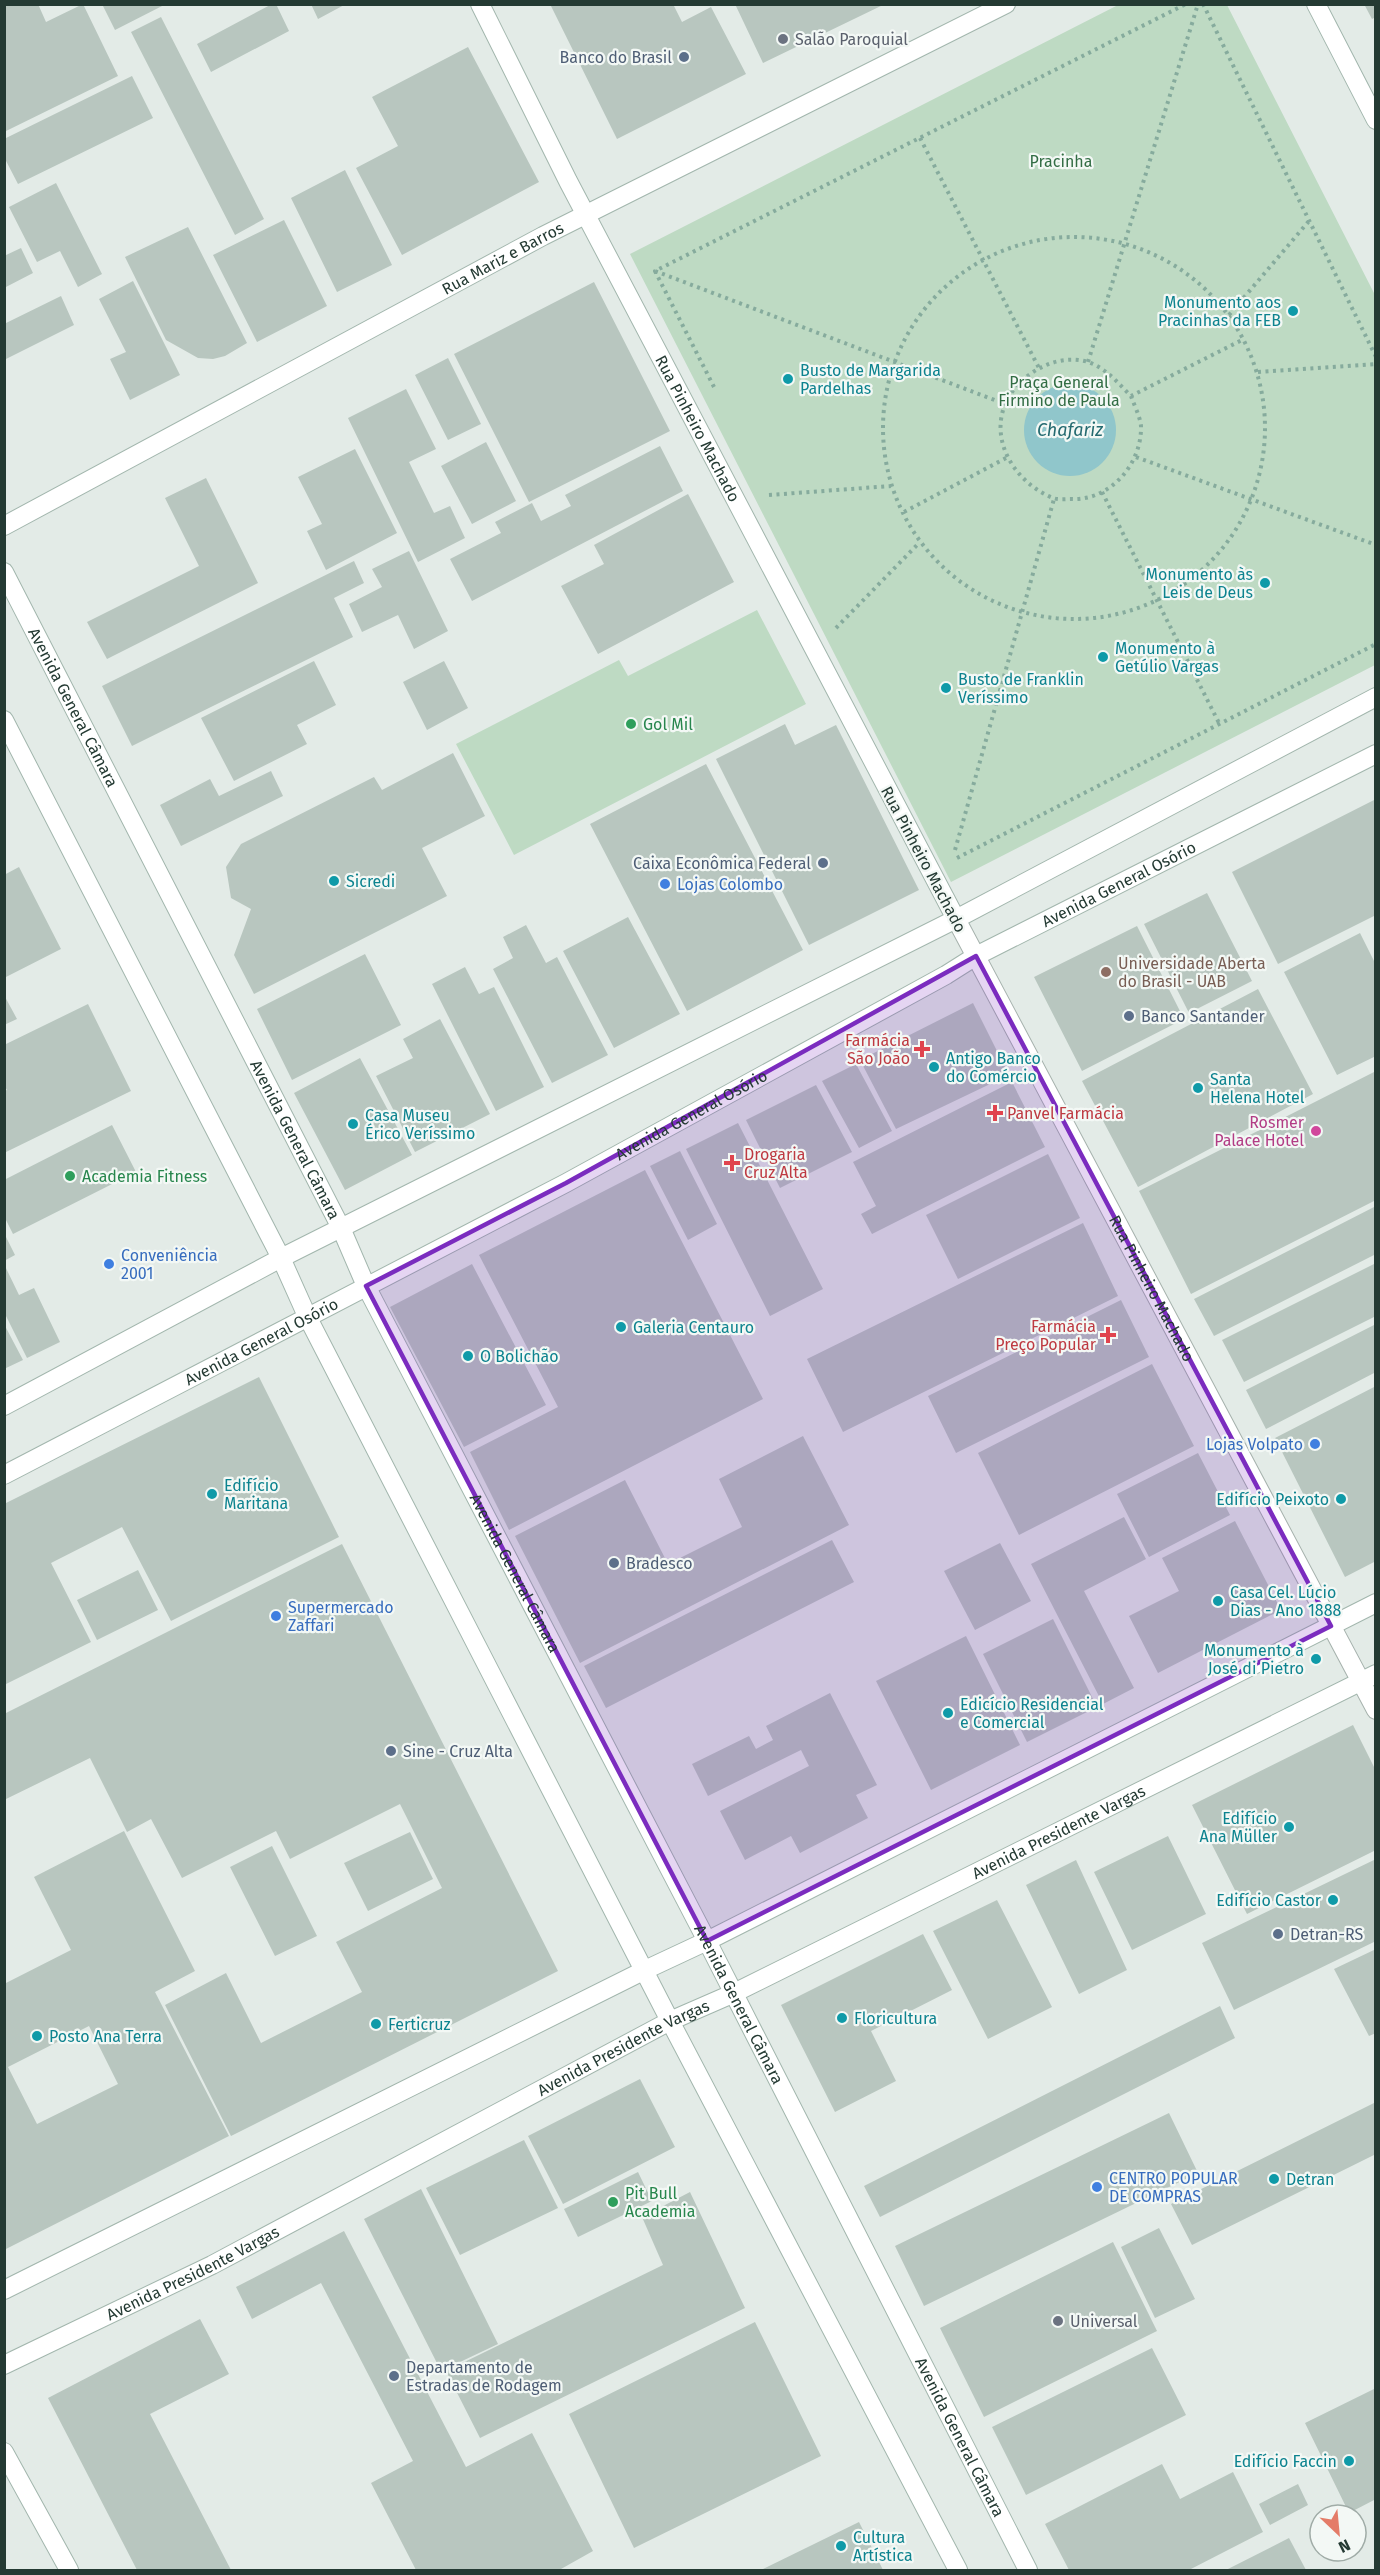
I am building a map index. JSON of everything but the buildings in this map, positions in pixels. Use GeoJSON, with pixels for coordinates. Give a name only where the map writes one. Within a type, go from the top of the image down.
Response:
{"type":"FeatureCollection","features":[{"type":"Feature","properties":{"kind":"main road","name":"Rua Pinheiro Machado"},"geometry":{"type":"LineString","coordinates":[[480,4],[587,214],[956,920],[1331,1626],[1368,1678],[1376,1710]]}},
{"type":"Feature","properties":{"kind":"main road","name":"Rua Mariz e Barros"},"geometry":{"type":"LineString","coordinates":[[4,526],[543,236],[1006,4]]}},
{"type":"Feature","properties":{"kind":"main road"},"geometry":{"type":"LineString","coordinates":[[1316,4],[1376,120]]}},
{"type":"Feature","properties":{"kind":"main road","name":"Avenida General Câmara"},"geometry":{"type":"LineString","coordinates":[[4,572],[341,1228],[366,1286],[707,1941],[1028,2571]]}},
{"type":"Feature","properties":{"kind":"main road"},"geometry":{"type":"LineString","coordinates":[[4,1406],[281,1258],[956,920],[1376,698]]}},
{"type":"Feature","properties":{"kind":"main road"},"geometry":{"type":"LineString","coordinates":[[4,720],[281,1258],[307,1316],[670,2021],[958,2571]]}},
{"type":"Feature","properties":{"kind":"main road","name":"Avenida General Osório"},"geometry":{"type":"LineString","coordinates":[[4,1474],[566,1184],[946,975],[976,956],[1376,754]]}},
{"type":"Feature","properties":{"kind":"main road"},"geometry":{"type":"LineString","coordinates":[[4,2290],[707,1941],[1376,1603]]}},
{"type":"Feature","properties":{"kind":"main road","name":"Avenida Presidente Vargas"},"geometry":{"type":"LineString","coordinates":[[4,2365],[212,2265],[670,2021],[732,1994],[1368,1678]]}},
{"type":"Feature","properties":{"kind":"main road"},"geometry":{"type":"LineString","coordinates":[[4,2452],[69,2571]]}},
{"type":"Feature","properties":{"kind":"path"},"geometry":{"type":"LineString","coordinates":[[656,271],[1186,4]]}},
{"type":"Feature","properties":{"kind":"path"},"geometry":{"type":"LineString","coordinates":[[1088,362],[1198,4]]}},
{"type":"Feature","properties":{"kind":"path"},"geometry":{"type":"LineString","coordinates":[[1203,4],[1376,357]]}},
{"type":"Feature","properties":{"kind":"path"},"geometry":{"type":"LineString","coordinates":[[920,138],[1039,368]]}},
{"type":"Feature","properties":{"kind":"path"},"geometry":{"type":"LineString","coordinates":[[1229,315],[1309,221]]}},
{"type":"Feature","properties":{"kind":"path"},"geometry":{"type":"LineString","coordinates":[[1076,236],[1124,243],[1183,270],[1229,315],[1258,372],[1266,436],[1252,499],[1229,540],[1197,575],[1157,601],[1113,616],[1067,620],[1022,613],[965,587],[919,543],[891,486],[882,424],[894,362],[915,321],[945,286],[983,260],[1028,242],[1076,236]]}},
{"type":"Feature","properties":{"kind":"path"},"geometry":{"type":"LineString","coordinates":[[656,271],[1005,404]]}},
{"type":"Feature","properties":{"kind":"path"},"geometry":{"type":"LineString","coordinates":[[656,271],[715,389]]}},
{"type":"Feature","properties":{"kind":"path"},"geometry":{"type":"LineString","coordinates":[[1131,396],[1242,340]]}},
{"type":"Feature","properties":{"kind":"path"},"geometry":{"type":"LineString","coordinates":[[1062,360],[1088,362],[1108,373],[1131,396],[1141,425],[1136,456],[1125,476],[1102,492],[1078,500],[1054,499],[1023,480],[1006,458],[1001,429],[1005,404],[1016,386],[1039,368],[1062,360]]}},
{"type":"Feature","properties":{"kind":"path"},"geometry":{"type":"LineString","coordinates":[[1258,372],[1376,364]]}},
{"type":"Feature","properties":{"kind":"path"},"geometry":{"type":"LineString","coordinates":[[1136,456],[1376,545]]}},
{"type":"Feature","properties":{"kind":"path"},"geometry":{"type":"LineString","coordinates":[[904,512],[1006,458]]}},
{"type":"Feature","properties":{"kind":"path"},"geometry":{"type":"LineString","coordinates":[[763,485],[774,506]]}},
{"type":"Feature","properties":{"kind":"path"},"geometry":{"type":"LineString","coordinates":[[769,495],[891,486]]}},
{"type":"Feature","properties":{"kind":"path"},"geometry":{"type":"LineString","coordinates":[[1102,492],[1219,723]]}},
{"type":"Feature","properties":{"kind":"path"},"geometry":{"type":"LineString","coordinates":[[1054,499],[952,861],[1376,644]]}},
{"type":"Feature","properties":{"kind":"path"},"geometry":{"type":"LineString","coordinates":[[830,619],[835,630],[919,543]]}},
{"type":"Feature","properties":{"kind":"highlighted area"},"geometry":{"type":"Polygon","coordinates":[[[976,956],[1331,1626],[707,1941],[366,1286],[566,1183],[976,956]]]}},
{"type":"Feature","properties":{"kind":"green space","name":"Praça General Firmino de Paula"},"geometry":{"type":"Polygon","coordinates":[[[1118,5],[1227,5],[1375,295],[1375,665],[951,882],[630,254],[1118,5]]]}},
{"type":"Feature","properties":{"kind":"green space","name":"Gol Mil"},"geometry":{"type":"Polygon","coordinates":[[[757,610],[806,704],[514,855],[456,744],[619,660],[628,676],[757,610]]]}},
{"type":"Feature","properties":{"kind":"water","name":"Chafariz"},"geometry":{"type":"Polygon","coordinates":[[[1070,384],[1088,387],[1103,397],[1113,412],[1116,430],[1113,448],[1103,463],[1088,473],[1070,476],[1052,473],[1037,463],[1027,448],[1024,430],[1027,412],[1037,397],[1052,387],[1070,384]]]}},
{"type":"Feature","properties":{"kind":"place","name":"Salão Paroquial"},"geometry":{"type":"Point","coordinates":[783,39]}},
{"type":"Feature","properties":{"kind":"place","name":"Banco do Brasil"},"geometry":{"type":"Point","coordinates":[684,57]}},
{"type":"Feature","properties":{"kind":"place","name":"Monumento aos Pracinhas da FEB"},"geometry":{"type":"Point","coordinates":[1293,311]}},
{"type":"Feature","properties":{"kind":"place","name":"Busto de Margarida Pardelhas"},"geometry":{"type":"Point","coordinates":[788,379]}},
{"type":"Feature","properties":{"kind":"place","name":"Monumento às Leis de Deus"},"geometry":{"type":"Point","coordinates":[1265,583]}},
{"type":"Feature","properties":{"kind":"place","name":"Monumento à Getúlio Vargas"},"geometry":{"type":"Point","coordinates":[1103,657]}},
{"type":"Feature","properties":{"kind":"place","name":"Busto de Franklin Veríssimo"},"geometry":{"type":"Point","coordinates":[946,688]}},
{"type":"Feature","properties":{"kind":"place","name":"Gol Mil"},"geometry":{"type":"Point","coordinates":[631,724]}},
{"type":"Feature","properties":{"kind":"place","name":"Caixa Econômica Federal"},"geometry":{"type":"Point","coordinates":[823,863]}},
{"type":"Feature","properties":{"kind":"place","name":"Sicredi"},"geometry":{"type":"Point","coordinates":[334,881]}},
{"type":"Feature","properties":{"kind":"place","name":"Lojas Colombo"},"geometry":{"type":"Point","coordinates":[665,884]}},
{"type":"Feature","properties":{"kind":"place","name":"Universidade Aberta do Brasil - UAB"},"geometry":{"type":"Point","coordinates":[1106,972]}},
{"type":"Feature","properties":{"kind":"place","name":"Banco Santander"},"geometry":{"type":"Point","coordinates":[1129,1016]}},
{"type":"Feature","properties":{"kind":"place","name":"Farmácia São João"},"geometry":{"type":"Point","coordinates":[922,1049]}},
{"type":"Feature","properties":{"kind":"place","name":"Antigo Banco do Comércio"},"geometry":{"type":"Point","coordinates":[934,1067]}},
{"type":"Feature","properties":{"kind":"place","name":"Santa Helena Hotel"},"geometry":{"type":"Point","coordinates":[1198,1088]}},
{"type":"Feature","properties":{"kind":"place","name":"Panvel Farmácia"},"geometry":{"type":"Point","coordinates":[995,1113]}},
{"type":"Feature","properties":{"kind":"place","name":"Casa Museu Érico Veríssimo"},"geometry":{"type":"Point","coordinates":[353,1124]}},
{"type":"Feature","properties":{"kind":"place","name":"Rosmer Palace Hotel"},"geometry":{"type":"Point","coordinates":[1316,1131]}},
{"type":"Feature","properties":{"kind":"place","name":"Drogaria Cruz Alta"},"geometry":{"type":"Point","coordinates":[732,1163]}},
{"type":"Feature","properties":{"kind":"place","name":"Academia Fitness"},"geometry":{"type":"Point","coordinates":[70,1176]}},
{"type":"Feature","properties":{"kind":"place","name":"Conveniência 2001"},"geometry":{"type":"Point","coordinates":[109,1264]}},
{"type":"Feature","properties":{"kind":"place","name":"Galeria Centauro"},"geometry":{"type":"Point","coordinates":[621,1327]}},
{"type":"Feature","properties":{"kind":"place","name":"Farmácia Preço Popular"},"geometry":{"type":"Point","coordinates":[1108,1335]}},
{"type":"Feature","properties":{"kind":"place","name":"O Bolichão"},"geometry":{"type":"Point","coordinates":[468,1356]}},
{"type":"Feature","properties":{"kind":"place","name":"Lojas Volpato"},"geometry":{"type":"Point","coordinates":[1315,1444]}},
{"type":"Feature","properties":{"kind":"place","name":"Edifício Maritana"},"geometry":{"type":"Point","coordinates":[212,1494]}},
{"type":"Feature","properties":{"kind":"place","name":"Edifício Peixoto"},"geometry":{"type":"Point","coordinates":[1341,1499]}},
{"type":"Feature","properties":{"kind":"place","name":"Bradesco"},"geometry":{"type":"Point","coordinates":[614,1563]}},
{"type":"Feature","properties":{"kind":"place","name":"Casa Cel. Lúcio Dias - Ano 1888"},"geometry":{"type":"Point","coordinates":[1218,1601]}},
{"type":"Feature","properties":{"kind":"place","name":"Supermercado Zaffari"},"geometry":{"type":"Point","coordinates":[276,1616]}},
{"type":"Feature","properties":{"kind":"place","name":"Monumento à José di Pietro"},"geometry":{"type":"Point","coordinates":[1316,1659]}},
{"type":"Feature","properties":{"kind":"place","name":"Edicício Residencial e Comercial"},"geometry":{"type":"Point","coordinates":[948,1713]}},
{"type":"Feature","properties":{"kind":"place","name":"Sine - Cruz Alta"},"geometry":{"type":"Point","coordinates":[391,1751]}},
{"type":"Feature","properties":{"kind":"place","name":"Edifício Ana Müller"},"geometry":{"type":"Point","coordinates":[1289,1827]}},
{"type":"Feature","properties":{"kind":"place","name":"Edifício Castor"},"geometry":{"type":"Point","coordinates":[1333,1900]}},
{"type":"Feature","properties":{"kind":"place","name":"Detran-RS"},"geometry":{"type":"Point","coordinates":[1278,1934]}},
{"type":"Feature","properties":{"kind":"place","name":"Floricultura"},"geometry":{"type":"Point","coordinates":[842,2018]}},
{"type":"Feature","properties":{"kind":"place","name":"Ferticruz"},"geometry":{"type":"Point","coordinates":[376,2024]}},
{"type":"Feature","properties":{"kind":"place","name":"Posto Ana Terra"},"geometry":{"type":"Point","coordinates":[37,2036]}},
{"type":"Feature","properties":{"kind":"place","name":"Detran"},"geometry":{"type":"Point","coordinates":[1274,2179]}},
{"type":"Feature","properties":{"kind":"place","name":"CENTRO POPULAR DE COMPRAS"},"geometry":{"type":"Point","coordinates":[1097,2187]}},
{"type":"Feature","properties":{"kind":"place","name":"Pit Bull Academia"},"geometry":{"type":"Point","coordinates":[613,2202]}},
{"type":"Feature","properties":{"kind":"place","name":"Universal"},"geometry":{"type":"Point","coordinates":[1058,2321]}},
{"type":"Feature","properties":{"kind":"place","name":"Departamento de Estradas de Rodagem"},"geometry":{"type":"Point","coordinates":[394,2376]}},
{"type":"Feature","properties":{"kind":"place","name":"Edifício Faccin"},"geometry":{"type":"Point","coordinates":[1349,2461]}},
{"type":"Feature","properties":{"kind":"place","name":"Cultura Artística"},"geometry":{"type":"Point","coordinates":[841,2546]}},
{"type":"Feature","properties":{"kind":"park label","name":"Pracinha"},"geometry":{"type":"Point","coordinates":[1061,161]}}]}
